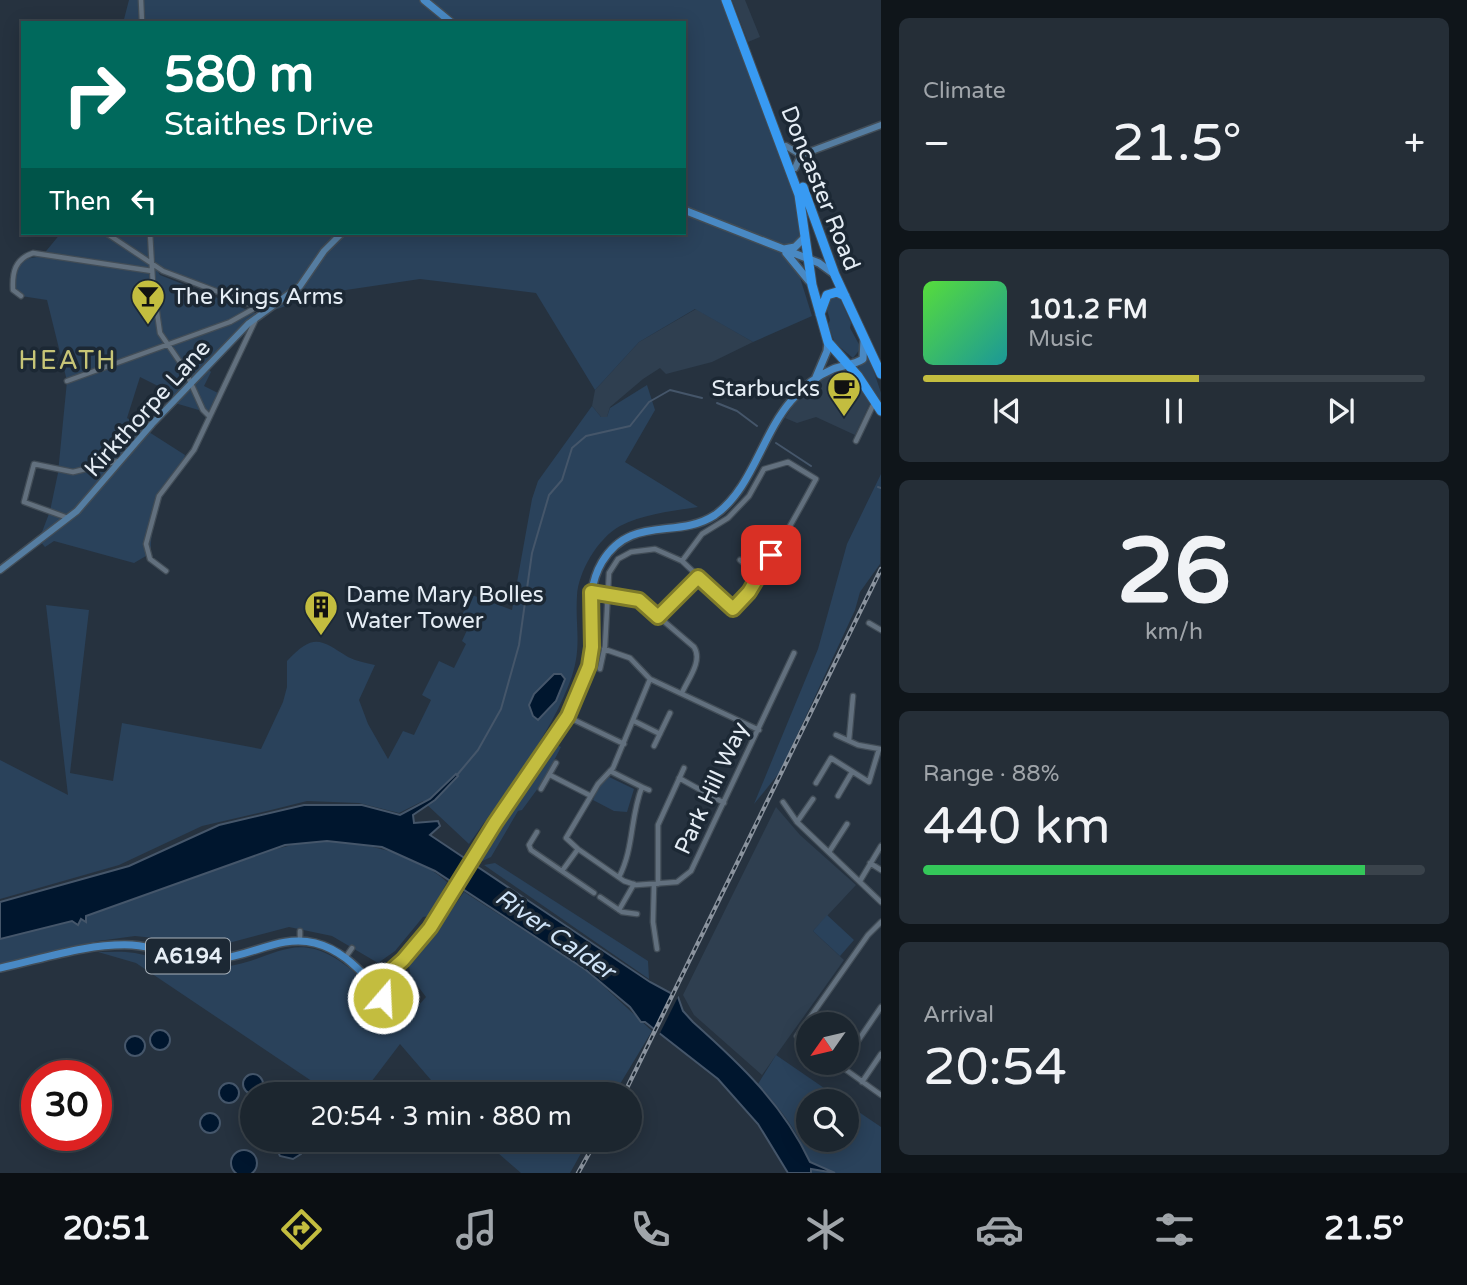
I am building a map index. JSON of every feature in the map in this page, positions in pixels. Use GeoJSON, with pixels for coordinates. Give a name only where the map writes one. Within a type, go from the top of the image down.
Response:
{"type":"FeatureCollection","features":[{"type":"Feature","properties":{"kind":"highway","name":"Doncaster Road"},"geometry":{"type":"LineString","coordinates":[[726,0],[762,92],[795,160],[807,232],[812,285],[828,342],[879,407]]}},
{"type":"Feature","properties":{"kind":"highway","name":"Doncaster Road"},"geometry":{"type":"LineString","coordinates":[[762,92],[795,160],[835,275],[881,374]]}},
{"type":"Feature","properties":{"kind":"highway"},"geometry":{"type":"LineString","coordinates":[[819,316],[827,295],[837,292],[845,296]]}},
{"type":"Feature","properties":{"kind":"main road"},"geometry":{"type":"LineString","coordinates":[[424,0],[450,21]]}},
{"type":"Feature","properties":{"kind":"main road"},"geometry":{"type":"LineString","coordinates":[[686,210],[809,259],[835,275]]}},
{"type":"Feature","properties":{"kind":"main road"},"geometry":{"type":"LineString","coordinates":[[780,248],[795,247],[802,243],[807,232]]}},
{"type":"Feature","properties":{"kind":"main road"},"geometry":{"type":"LineString","coordinates":[[780,248],[804,271],[812,285]]}},
{"type":"Feature","properties":{"kind":"main road"},"geometry":{"type":"LineString","coordinates":[[815,378],[863,359],[863,336]]}},
{"type":"Feature","properties":{"kind":"main road"},"geometry":{"type":"LineString","coordinates":[[403,960],[402,979],[405,988],[398,998],[390,1000],[381,993],[385,976],[403,960],[430,928],[481,843],[568,716],[589,666],[592,647],[591,592],[604,559],[621,541],[648,529],[690,525],[715,514],[725,505],[782,412],[815,378],[827,351],[828,342]]}},
{"type":"Feature","properties":{"kind":"main road","name":"A6194"},"geometry":{"type":"LineString","coordinates":[[0,968],[105,946],[143,946],[218,959],[275,943],[300,941],[324,946],[345,958],[381,993]]}},
{"type":"Feature","properties":{"kind":"main road"},"geometry":{"type":"LineString","coordinates":[[366,976],[402,979]]}},
{"type":"Feature","properties":{"kind":"street"},"geometry":{"type":"LineString","coordinates":[[141,0],[142,21]]}},
{"type":"Feature","properties":{"kind":"street"},"geometry":{"type":"LineString","coordinates":[[795,160],[881,125]]}},
{"type":"Feature","properties":{"kind":"street"},"geometry":{"type":"LineString","coordinates":[[109,235],[163,271],[266,310]]}},
{"type":"Feature","properties":{"kind":"street"},"geometry":{"type":"LineString","coordinates":[[150,235],[160,333],[192,383],[203,410],[209,416]]}},
{"type":"Feature","properties":{"kind":"street","name":"Kirkthorpe Lane"},"geometry":{"type":"LineString","coordinates":[[0,570],[69,519],[255,318],[300,286],[324,251],[340,235]]}},
{"type":"Feature","properties":{"kind":"street"},"geometry":{"type":"LineString","coordinates":[[21,296],[13,290],[15,268],[20,260],[33,253],[152,271]]}},
{"type":"Feature","properties":{"kind":"street"},"geometry":{"type":"LineString","coordinates":[[67,381],[230,322],[255,308]]}},
{"type":"Feature","properties":{"kind":"street"},"geometry":{"type":"LineString","coordinates":[[166,571],[147,553],[155,509],[162,490],[194,450],[255,318]]}},
{"type":"Feature","properties":{"kind":"street"},"geometry":{"type":"LineString","coordinates":[[856,441],[867,416],[879,407]]}},
{"type":"Feature","properties":{"kind":"street"},"geometry":{"type":"LineString","coordinates":[[69,519],[24,502],[34,464],[73,472],[120,461]]}},
{"type":"Feature","properties":{"kind":"street"},"geometry":{"type":"LineString","coordinates":[[600,669],[604,649],[606,594],[610,570],[618,559],[631,552],[655,548],[682,561],[733,609],[749,592],[793,525],[816,479],[788,462],[764,468],[749,496],[728,518],[702,534],[682,561]]}},
{"type":"Feature","properties":{"kind":"street"},"geometry":{"type":"LineString","coordinates":[[740,561],[758,575]]}},
{"type":"Feature","properties":{"kind":"street"},"geometry":{"type":"LineString","coordinates":[[658,617],[698,577]]}},
{"type":"Feature","properties":{"kind":"street"},"geometry":{"type":"LineString","coordinates":[[591,592],[639,600],[698,653],[697,662],[682,693]]}},
{"type":"Feature","properties":{"kind":"street"},"geometry":{"type":"LineString","coordinates":[[869,623],[881,630]]}},
{"type":"Feature","properties":{"kind":"street"},"geometry":{"type":"LineString","coordinates":[[604,649],[630,658],[650,679],[759,730]]}},
{"type":"Feature","properties":{"kind":"street","name":"Park Hill Way"},"geometry":{"type":"LineString","coordinates":[[578,849],[634,884],[677,882],[691,871],[794,653]]}},
{"type":"Feature","properties":{"kind":"street"},"geometry":{"type":"LineString","coordinates":[[562,871],[578,849],[567,841],[567,835],[610,771],[650,679]]}},
{"type":"Feature","properties":{"kind":"street"},"geometry":{"type":"LineString","coordinates":[[849,741],[853,696]]}},
{"type":"Feature","properties":{"kind":"street"},"geometry":{"type":"LineString","coordinates":[[654,746],[670,713]]}},
{"type":"Feature","properties":{"kind":"street"},"geometry":{"type":"LineString","coordinates":[[568,716],[624,744]]}},
{"type":"Feature","properties":{"kind":"street"},"geometry":{"type":"LineString","coordinates":[[634,721],[660,734]]}},
{"type":"Feature","properties":{"kind":"street"},"geometry":{"type":"LineString","coordinates":[[816,783],[831,758],[869,782],[880,749],[836,735]]}},
{"type":"Feature","properties":{"kind":"street"},"geometry":{"type":"LineString","coordinates":[[541,789],[556,763]]}},
{"type":"Feature","properties":{"kind":"street"},"geometry":{"type":"LineString","coordinates":[[657,949],[653,922],[658,825],[684,768]]}},
{"type":"Feature","properties":{"kind":"street"},"geometry":{"type":"LineString","coordinates":[[610,771],[649,790]]}},
{"type":"Feature","properties":{"kind":"street"},"geometry":{"type":"LineString","coordinates":[[838,796],[852,772]]}},
{"type":"Feature","properties":{"kind":"street"},"geometry":{"type":"LineString","coordinates":[[550,775],[591,796]]}},
{"type":"Feature","properties":{"kind":"street"},"geometry":{"type":"LineString","coordinates":[[680,778],[724,803]]}},
{"type":"Feature","properties":{"kind":"street"},"geometry":{"type":"LineString","coordinates":[[619,877],[628,860],[632,812],[642,787]]}},
{"type":"Feature","properties":{"kind":"street"},"geometry":{"type":"LineString","coordinates":[[797,822],[813,799]]}},
{"type":"Feature","properties":{"kind":"street"},"geometry":{"type":"LineString","coordinates":[[783,802],[797,822],[881,902]]}},
{"type":"Feature","properties":{"kind":"street"},"geometry":{"type":"LineString","coordinates":[[829,852],[847,824]]}},
{"type":"Feature","properties":{"kind":"street"},"geometry":{"type":"LineString","coordinates":[[537,832],[529,847],[620,911],[637,914]]}},
{"type":"Feature","properties":{"kind":"street"},"geometry":{"type":"LineString","coordinates":[[860,881],[881,846]]}},
{"type":"Feature","properties":{"kind":"street"},"geometry":{"type":"LineString","coordinates":[[870,863],[881,870]]}},
{"type":"Feature","properties":{"kind":"street"},"geometry":{"type":"LineString","coordinates":[[620,911],[634,884]]}},
{"type":"Feature","properties":{"kind":"street"},"geometry":{"type":"LineString","coordinates":[[814,1012],[868,935],[881,922]]}},
{"type":"Feature","properties":{"kind":"street"},"geometry":{"type":"LineString","coordinates":[[300,931],[300,941]]}},
{"type":"Feature","properties":{"kind":"street"},"geometry":{"type":"LineString","coordinates":[[345,958],[352,948]]}},
{"type":"Feature","properties":{"kind":"street"},"geometry":{"type":"LineString","coordinates":[[381,993],[380,1012],[398,998],[419,999],[402,979]]}},
{"type":"Feature","properties":{"kind":"street"},"geometry":{"type":"LineString","coordinates":[[859,1039],[881,1007]]}},
{"type":"Feature","properties":{"kind":"street"},"geometry":{"type":"LineString","coordinates":[[862,1082],[881,1054]]}},
{"type":"Feature","properties":{"kind":"street"},"geometry":{"type":"LineString","coordinates":[[854,1075],[881,1095]]}},
{"type":"Feature","properties":{"kind":"shaded area"},"geometry":{"type":"Polygon","coordinates":[[[129,0],[725,0],[762,92],[807,232],[796,240],[797,268],[812,316],[753,342],[695,309],[639,342],[595,390],[536,293],[420,279],[319,294],[269,312],[156,268],[160,275],[257,314],[207,368],[211,372],[204,386],[218,393],[209,413],[168,401],[172,393],[140,377],[127,418],[185,455],[158,507],[151,553],[134,563],[54,541],[45,547],[39,540],[50,511],[58,473],[67,381],[47,300],[21,296],[13,290],[15,268],[20,260],[42,256],[59,235],[146,235],[151,258],[150,235],[686,235],[686,21],[124,21],[129,0]]]}},
{"type":"Feature","properties":{"kind":"shaded area"},"geometry":{"type":"Polygon","coordinates":[[[732,0],[745,0],[760,37],[748,42],[732,0]]]}},
{"type":"Feature","properties":{"kind":"shaded area"},"geometry":{"type":"Polygon","coordinates":[[[839,296],[851,323],[850,328],[861,348],[853,358],[835,343],[828,325],[830,320],[825,303],[827,297],[839,296]]]}},
{"type":"Feature","properties":{"kind":"shaded area"},"geometry":{"type":"Polygon","coordinates":[[[696,309],[753,342],[712,362],[666,374],[660,368],[610,407],[607,417],[601,417],[592,406],[595,390],[639,342],[696,309]]]}},
{"type":"Feature","properties":{"kind":"shaded area"},"geometry":{"type":"Polygon","coordinates":[[[869,357],[881,393],[881,403],[858,368],[869,357]]]}},
{"type":"Feature","properties":{"kind":"shaded area"},"geometry":{"type":"Polygon","coordinates":[[[843,371],[854,377],[871,401],[855,435],[816,417],[797,423],[785,418],[797,400],[813,385],[832,372],[843,371]]]}},
{"type":"Feature","properties":{"kind":"shaded area"},"geometry":{"type":"Polygon","coordinates":[[[647,385],[655,410],[625,462],[698,507],[629,522],[612,531],[597,547],[585,566],[578,587],[577,655],[563,698],[526,763],[469,844],[423,801],[399,813],[359,803],[307,801],[202,826],[119,865],[0,899],[0,760],[68,795],[46,605],[89,610],[70,773],[113,781],[122,723],[261,749],[283,702],[287,687],[287,661],[304,646],[318,642],[351,658],[375,665],[359,700],[368,724],[388,759],[403,731],[414,735],[431,700],[422,695],[439,661],[454,668],[466,644],[462,641],[468,628],[458,623],[472,595],[512,610],[532,499],[538,481],[592,406],[601,417],[607,417],[610,408],[647,385]]]}},
{"type":"Feature","properties":{"kind":"shaded area"},"geometry":{"type":"Polygon","coordinates":[[[881,474],[880,564],[860,592],[855,610],[780,772],[754,804],[818,649],[847,544],[881,474]]]}},
{"type":"Feature","properties":{"kind":"shaded area"},"geometry":{"type":"Polygon","coordinates":[[[557,745],[561,747],[544,780],[522,810],[518,811],[491,857],[478,863],[476,861],[557,745]]]}},
{"type":"Feature","properties":{"kind":"shaded area"},"geometry":{"type":"Polygon","coordinates":[[[607,776],[634,789],[627,812],[614,811],[593,800],[600,783],[607,776]]]}},
{"type":"Feature","properties":{"kind":"shaded area"},"geometry":{"type":"Polygon","coordinates":[[[776,807],[800,835],[856,885],[813,931],[844,960],[807,1012],[796,1012],[796,1027],[762,1075],[694,1015],[683,995],[776,807]]]}},
{"type":"Feature","properties":{"kind":"shaded area"},"geometry":{"type":"Polygon","coordinates":[[[308,841],[382,849],[417,862],[447,882],[429,916],[423,917],[395,951],[378,963],[332,936],[289,927],[221,945],[135,936],[98,941],[0,964],[0,939],[72,921],[264,852],[308,841]]]}},
{"type":"Feature","properties":{"kind":"shaded area"},"geometry":{"type":"Polygon","coordinates":[[[495,863],[648,961],[649,979],[484,865],[495,863]]]}},
{"type":"Feature","properties":{"kind":"shaded area"},"geometry":{"type":"Polygon","coordinates":[[[464,892],[586,970],[652,1031],[621,1082],[433,1082],[400,1044],[371,1082],[313,1082],[136,963],[98,952],[135,953],[181,965],[209,968],[233,966],[286,949],[302,947],[319,951],[339,961],[366,983],[375,999],[374,1013],[382,1020],[404,1005],[419,1005],[426,997],[411,977],[409,966],[464,892]]]}},
{"type":"Feature","properties":{"kind":"shaded area"},"geometry":{"type":"Polygon","coordinates":[[[827,915],[854,940],[840,956],[813,931],[827,915]]]}},
{"type":"Feature","properties":{"kind":"shaded area"},"geometry":{"type":"Polygon","coordinates":[[[428,919],[420,933],[393,963],[391,961],[428,919]]]}},
{"type":"Feature","properties":{"kind":"shaded area"},"geometry":{"type":"Polygon","coordinates":[[[393,977],[399,980],[402,986],[399,992],[393,995],[387,992],[384,986],[387,980],[393,977]]]}},
{"type":"Feature","properties":{"kind":"shaded area"},"geometry":{"type":"Polygon","coordinates":[[[776,1055],[796,1069],[796,1075],[805,1075],[826,1089],[796,1089],[796,1133],[758,1084],[776,1055]]]}},
{"type":"Feature","properties":{"kind":"shaded area"},"geometry":{"type":"Polygon","coordinates":[[[859,1112],[881,1127],[881,1173],[811,1173],[805,1152],[859,1152],[859,1112]]]}},
{"type":"Feature","properties":{"kind":"shaded area"},"geometry":{"type":"Polygon","coordinates":[[[497,1152],[582,1152],[570,1173],[521,1173],[497,1152]]]}},
{"type":"Feature","properties":{"kind":"water"},"geometry":{"type":"Polygon","coordinates":[[[554,674],[561,674],[565,679],[556,701],[538,720],[533,716],[529,705],[534,694],[554,674]]]}},
{"type":"Feature","properties":{"kind":"water","name":"River Calder"},"geometry":{"type":"Polygon","coordinates":[[[456,774],[458,776],[435,800],[413,815],[414,823],[438,821],[440,826],[430,835],[650,982],[678,997],[683,1011],[744,1069],[774,1103],[796,1136],[796,1152],[805,1152],[810,1162],[835,1173],[811,1169],[811,1173],[788,1173],[758,1124],[718,1079],[645,1022],[641,1022],[630,1007],[586,970],[435,871],[382,847],[327,841],[285,845],[86,916],[86,922],[81,919],[78,925],[72,921],[0,939],[0,902],[129,866],[219,825],[304,805],[362,805],[400,815],[430,799],[456,774]]]}},
{"type":"Feature","properties":{"kind":"water"},"geometry":{"type":"Polygon","coordinates":[[[156,1030],[164,1030],[170,1040],[164,1050],[156,1050],[150,1044],[150,1036],[156,1030]]]}},
{"type":"Feature","properties":{"kind":"water"},"geometry":{"type":"Polygon","coordinates":[[[131,1036],[139,1036],[145,1046],[139,1056],[131,1056],[125,1050],[125,1042],[131,1036]]]}},
{"type":"Feature","properties":{"kind":"water"},"geometry":{"type":"Polygon","coordinates":[[[249,1074],[257,1074],[263,1080],[243,1082],[249,1074]]]}},
{"type":"Feature","properties":{"kind":"water"},"geometry":{"type":"Polygon","coordinates":[[[225,1083],[233,1083],[239,1093],[233,1103],[225,1103],[219,1097],[219,1089],[225,1083]]]}},
{"type":"Feature","properties":{"kind":"water"},"geometry":{"type":"Polygon","coordinates":[[[206,1113],[214,1113],[220,1123],[214,1133],[206,1133],[200,1127],[200,1119],[206,1113]]]}},
{"type":"Feature","properties":{"kind":"water"},"geometry":{"type":"Polygon","coordinates":[[[239,1151],[250,1152],[256,1158],[256,1168],[249,1175],[239,1175],[232,1168],[232,1158],[239,1151]]]}},
{"type":"Feature","properties":{"kind":"water"},"geometry":{"type":"Polygon","coordinates":[[[278,1152],[301,1152],[293,1159],[280,1156],[278,1152]]]}},
{"type":"Feature","properties":{"kind":"pier"},"geometry":{"type":"Polygon","coordinates":[[[674,989],[680,993],[657,1039],[652,1033],[674,989]]]}},
{"type":"Feature","properties":{"kind":"waterway"},"geometry":{"type":"LineString","coordinates":[[457,775],[478,750],[501,709],[519,645],[532,553],[549,495],[562,480],[572,448],[586,436],[630,426],[649,402],[670,390],[702,398]]}},
{"type":"Feature","properties":{"kind":"waterway"},"geometry":{"type":"LineString","coordinates":[[717,403],[737,411],[757,426]]}},
{"type":"Feature","properties":{"kind":"waterway"},"geometry":{"type":"LineString","coordinates":[[776,443],[811,466]]}},
{"type":"Feature","properties":{"kind":"railway"},"geometry":{"type":"LineString","coordinates":[[630,1082],[881,569]]}},
{"type":"Feature","properties":{"kind":"railway"},"geometry":{"type":"LineString","coordinates":[[578,1173],[590,1152]]}},
{"type":"Feature","properties":{"kind":"place","name":"The Kings Arms"},"geometry":{"type":"Point","coordinates":[148,326]}},
{"type":"Feature","properties":{"kind":"place","name":"Starbucks"},"geometry":{"type":"Point","coordinates":[844,418]}},
{"type":"Feature","properties":{"kind":"place","name":"Dame Mary Bolles Water Tower"},"geometry":{"type":"Point","coordinates":[321,637]}},
{"type":"Feature","properties":{"kind":"district","name":"HEATH"},"geometry":{"type":"Point","coordinates":[68,360]}},
{"type":"Feature","properties":{"kind":"route"},"geometry":{"type":"LineString","coordinates":[[383,998],[379,989],[380,980],[403,960],[430,928],[481,843],[568,716],[589,666],[592,647],[591,592],[639,600],[658,617],[698,577],[733,609],[738,607],[749,592],[771,555]]}}]}
